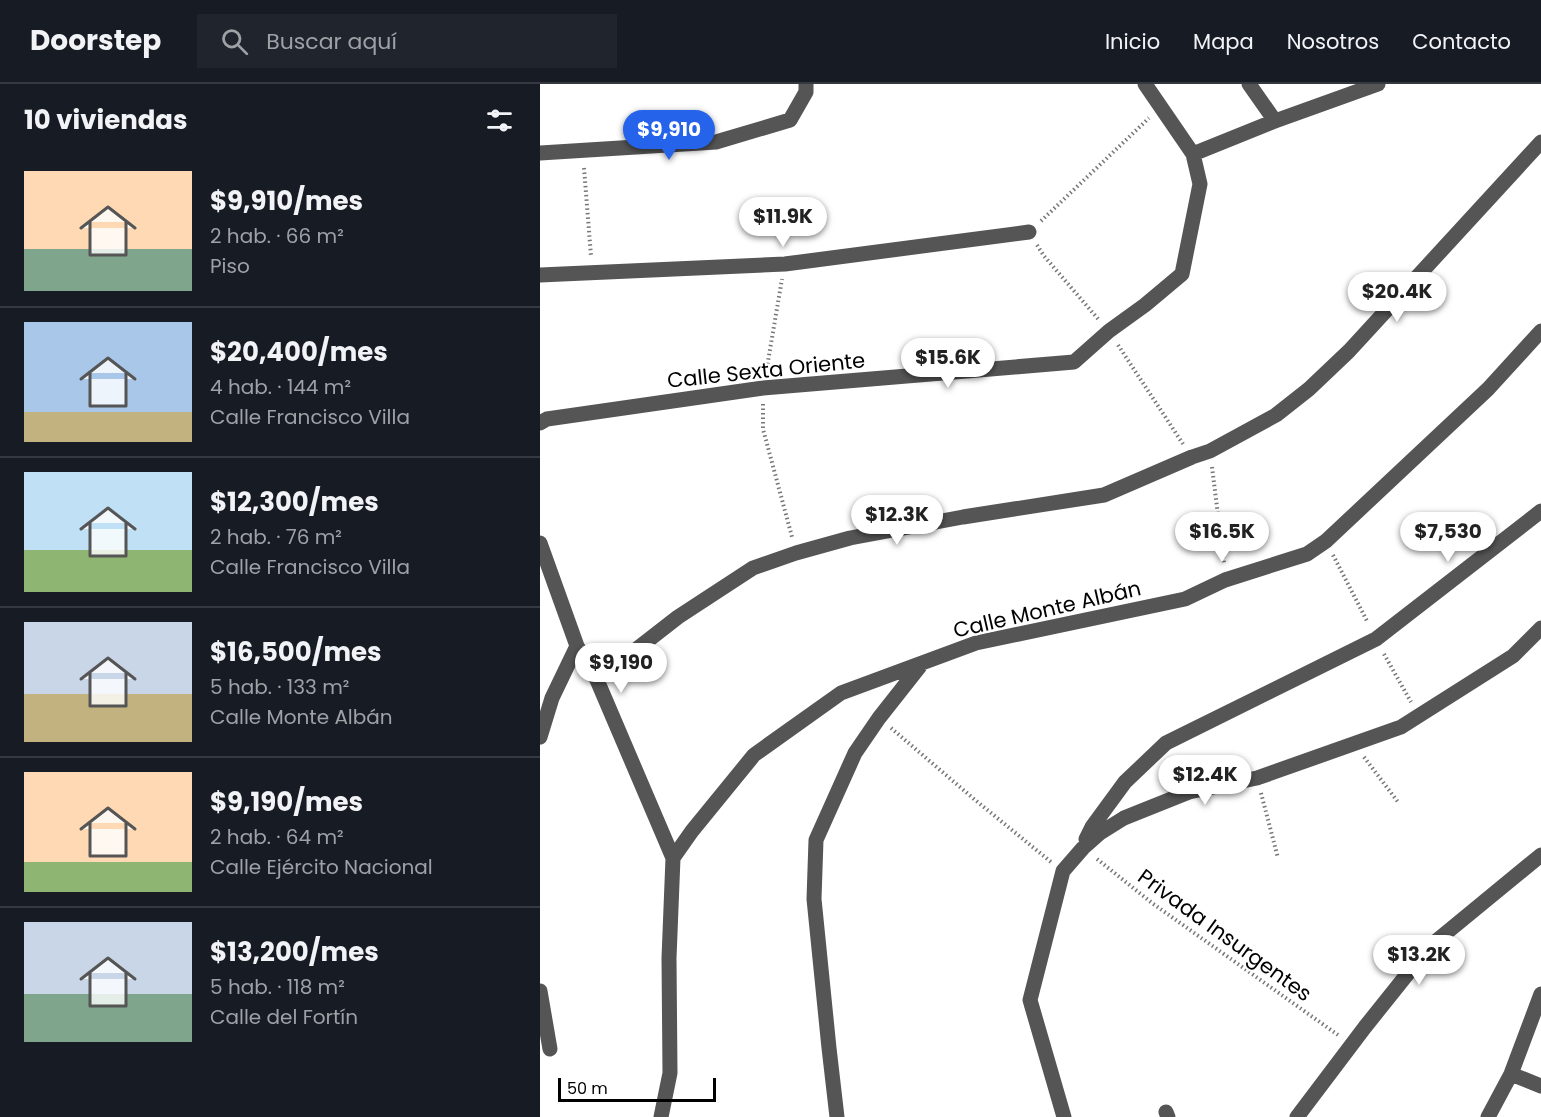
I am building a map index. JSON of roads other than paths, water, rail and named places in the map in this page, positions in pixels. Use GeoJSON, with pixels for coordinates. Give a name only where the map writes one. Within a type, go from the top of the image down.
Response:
{"type":"FeatureCollection","features":[{"type":"Feature","properties":{"kind":"street"},"geometry":{"type":"LineString","coordinates":[[540,153],[717,142],[790,120],[806,92],[806,84]]}},
{"type":"Feature","properties":{"kind":"street"},"geometry":{"type":"LineString","coordinates":[[1145,84],[1195,161],[1275,121],[1378,84]]}},
{"type":"Feature","properties":{"kind":"street"},"geometry":{"type":"LineString","coordinates":[[1249,84],[1275,121]]}},
{"type":"Feature","properties":{"kind":"street"},"geometry":{"type":"LineString","coordinates":[[597,680],[678,617],[753,568],[850,538],[963,517],[1104,495],[1210,451],[1276,415],[1310,389],[1349,351],[1541,142]]}},
{"type":"Feature","properties":{"kind":"street","name":"Calle Sexta Oriente"},"geometry":{"type":"LineString","coordinates":[[540,423],[547,419],[764,388],[1074,362],[1109,331],[1182,274],[1200,184],[1195,161]]}},
{"type":"Feature","properties":{"kind":"street"},"geometry":{"type":"LineString","coordinates":[[540,275],[785,264],[1029,232]]}},
{"type":"Feature","properties":{"kind":"street","name":"Calle Monte Albán"},"geometry":{"type":"LineString","coordinates":[[673,858],[754,755],[841,693],[976,643],[1185,599],[1225,580],[1307,554],[1326,541],[1488,389],[1541,331]]}},
{"type":"Feature","properties":{"kind":"street"},"geometry":{"type":"LineString","coordinates":[[1083,848],[1092,827],[1125,782],[1166,742],[1376,639],[1541,512]]}},
{"type":"Feature","properties":{"kind":"street"},"geometry":{"type":"LineString","coordinates":[[540,543],[577,646],[597,680],[673,858],[669,958],[670,1073],[661,1117]]}},
{"type":"Feature","properties":{"kind":"street"},"geometry":{"type":"LineString","coordinates":[[1064,1117],[1030,1000],[1063,871],[1083,848],[1100,833],[1124,818],[1189,792],[1257,778],[1401,727],[1513,656],[1541,628]]}},
{"type":"Feature","properties":{"kind":"street"},"geometry":{"type":"LineString","coordinates":[[540,737],[552,698],[577,646]]}},
{"type":"Feature","properties":{"kind":"street"},"geometry":{"type":"LineString","coordinates":[[837,1117],[814,899],[816,840],[855,753],[920,665]]}},
{"type":"Feature","properties":{"kind":"street"},"geometry":{"type":"LineString","coordinates":[[1297,1117],[1429,947],[1541,855]]}},
{"type":"Feature","properties":{"kind":"street"},"geometry":{"type":"LineString","coordinates":[[540,991],[550,1049]]}},
{"type":"Feature","properties":{"kind":"street"},"geometry":{"type":"LineString","coordinates":[[1488,1117],[1511,1074],[1541,994]]}},
{"type":"Feature","properties":{"kind":"street"},"geometry":{"type":"LineString","coordinates":[[1511,1074],[1541,1086]]}}]}
